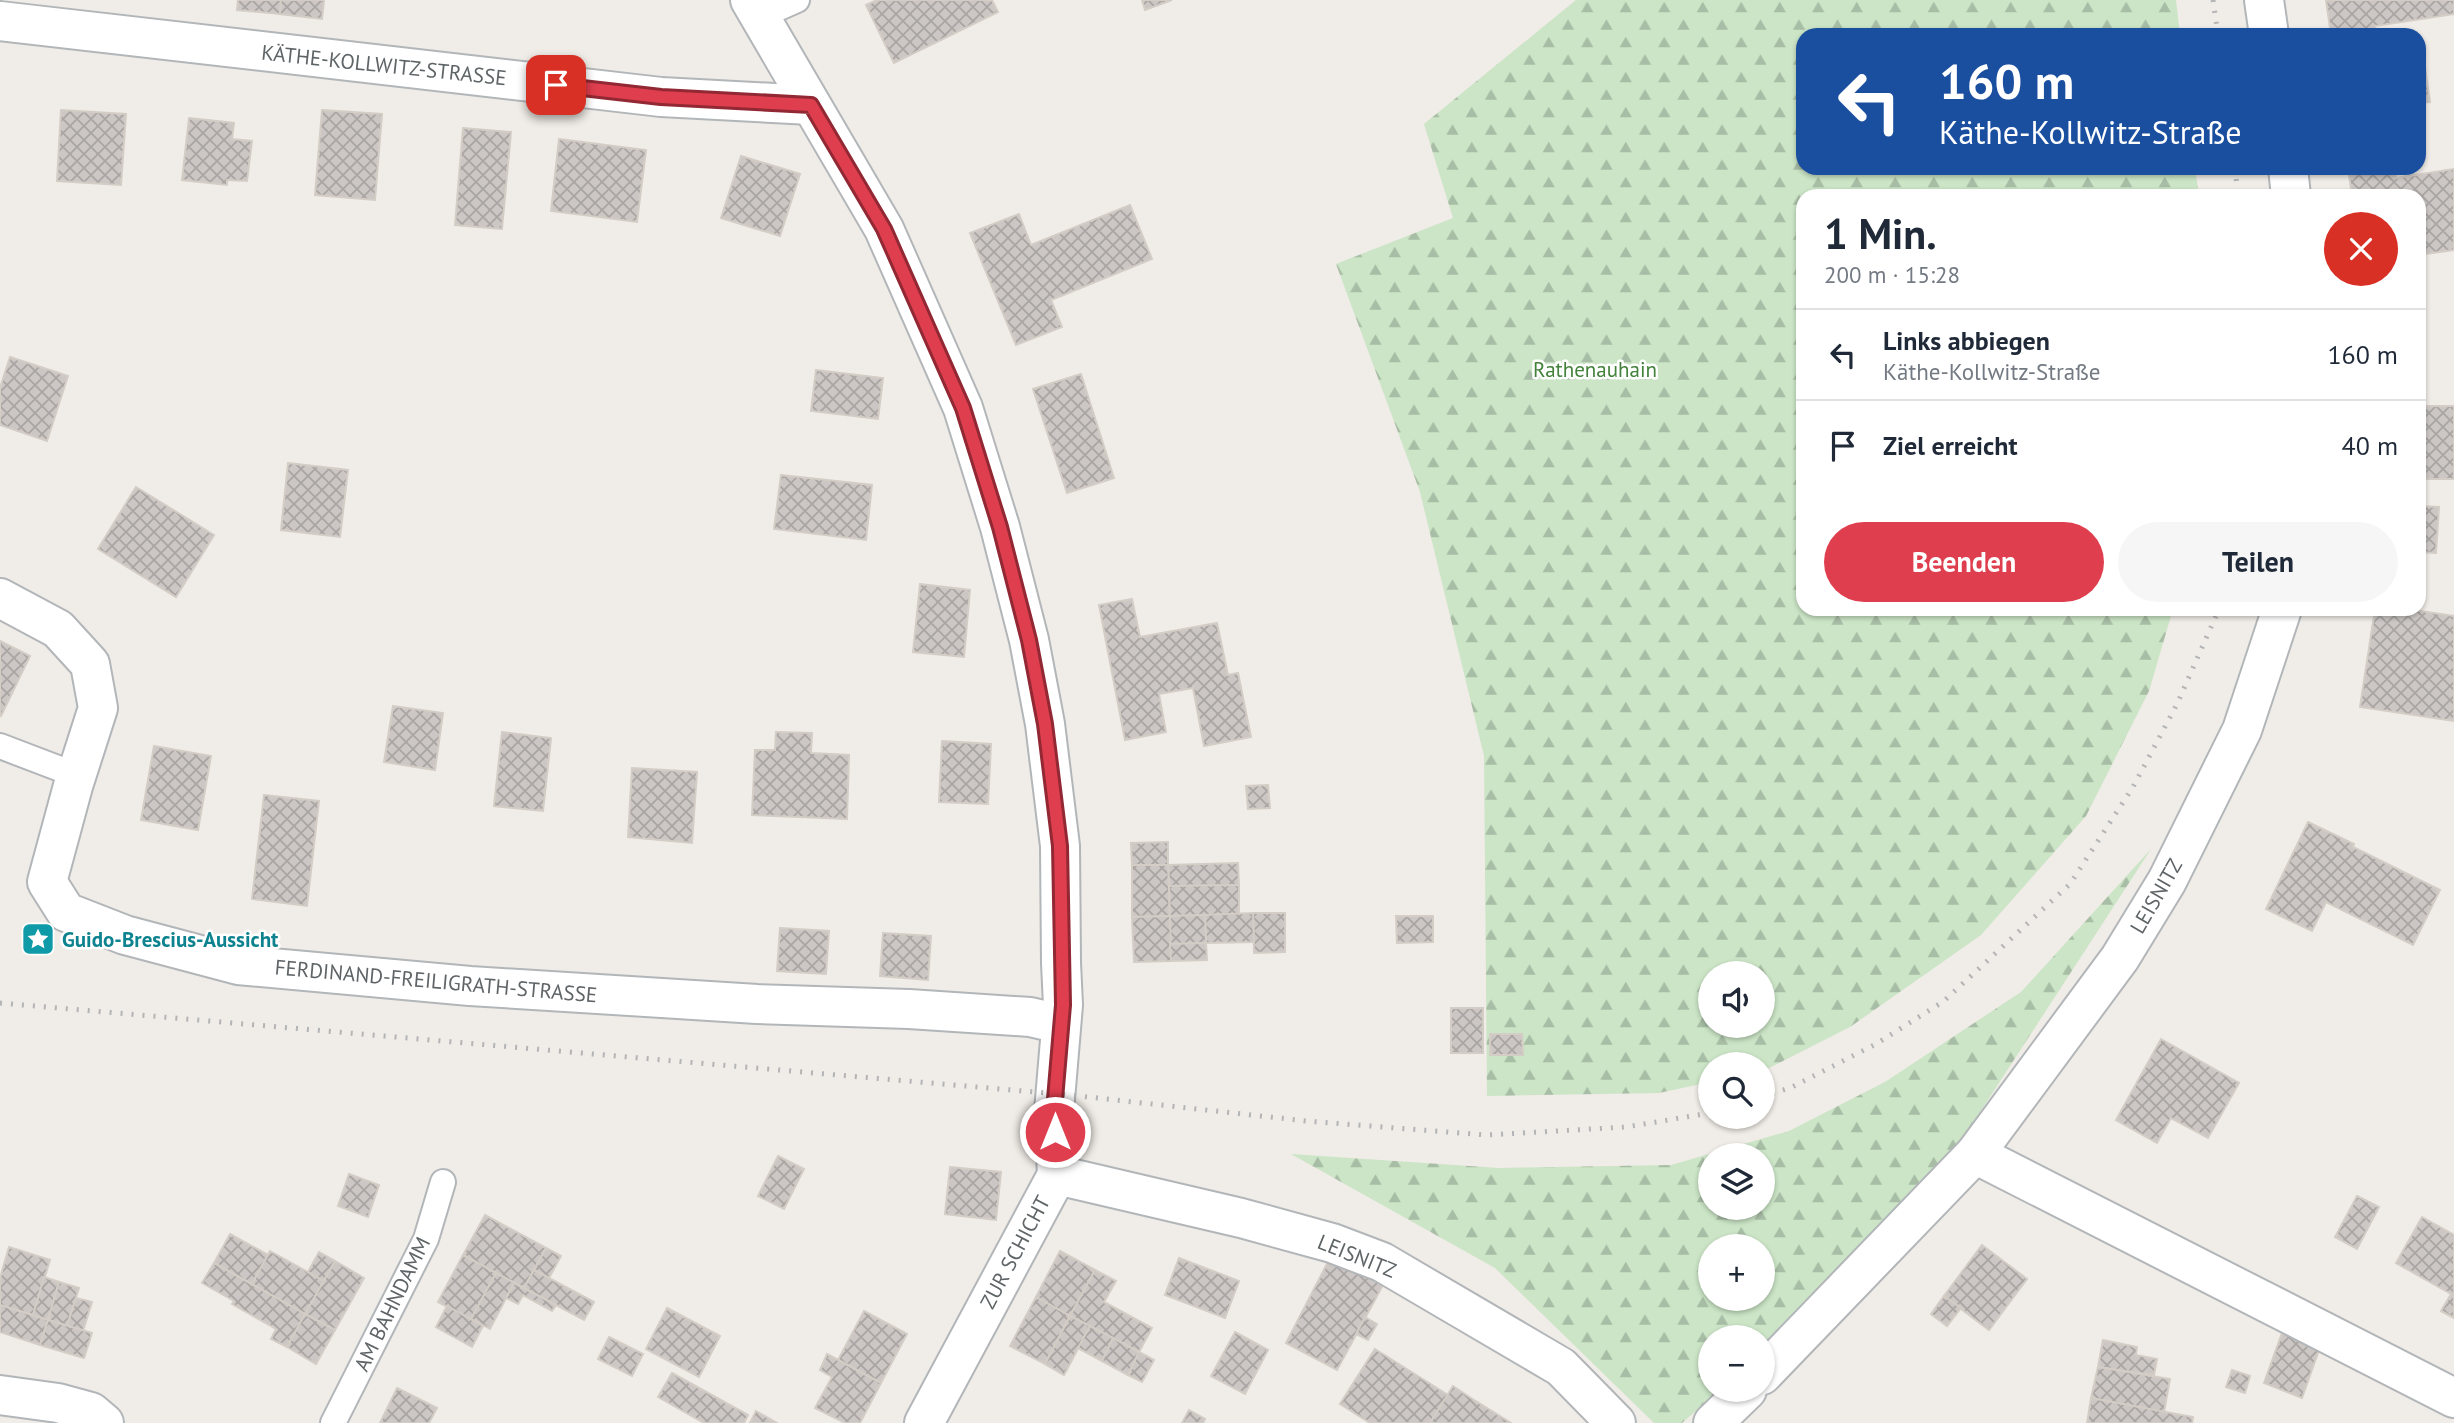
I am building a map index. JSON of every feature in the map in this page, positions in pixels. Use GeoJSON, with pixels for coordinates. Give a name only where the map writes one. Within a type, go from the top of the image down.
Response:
{"type":"FeatureCollection","features":[{"type":"Feature","properties":{"kind":"street"},"geometry":{"type":"LineString","coordinates":[[2264,0],[2268,28]]}},
{"type":"Feature","properties":{"kind":"street","name":"ZUR SCHICHT"},"geometry":{"type":"LineString","coordinates":[[755,8],[890,242],[963,408],[1000,527],[1029,640],[1047,737],[1060,846],[1063,1005],[1054,1111],[1057,1175],[924,1423]]}},
{"type":"Feature","properties":{"kind":"street","name":"KÄTHE-KOLLWITZ-STRASSE"},"geometry":{"type":"LineString","coordinates":[[0,21],[661,97],[811,105]]}},
{"type":"Feature","properties":{"kind":"street","name":"FERDINAND-FREILIGRATH-STRASSE"},"geometry":{"type":"LineString","coordinates":[[0,598],[58,629],[90,664],[98,708],[76,775],[47,882],[66,912],[125,935],[238,965],[470,986],[757,1004],[909,1009],[1030,1017],[1061,1024]]}},
{"type":"Feature","properties":{"kind":"street","name":"LEISNITZ"},"geometry":{"type":"LineString","coordinates":[[1775,1362],[1975,1154],[2120,958],[2167,881],[2242,730],[2280,616]]}},
{"type":"Feature","properties":{"kind":"street"},"geometry":{"type":"LineString","coordinates":[[1975,1154],[2454,1398]]}},
{"type":"Feature","properties":{"kind":"street","name":"LEISNITZ"},"geometry":{"type":"LineString","coordinates":[[1057,1175],[1332,1242],[1382,1262],[1561,1367],[1616,1423]]}},
{"type":"Feature","properties":{"kind":"street"},"geometry":{"type":"LineString","coordinates":[[0,1395],[69,1406],[91,1412],[104,1423]]}},
{"type":"Feature","properties":{"kind":"street"},"geometry":{"type":"LineString","coordinates":[[1713,1423],[1735,1402]]}},
{"type":"Feature","properties":{"kind":"lane"},"geometry":{"type":"LineString","coordinates":[[755,8],[797,0]]}},
{"type":"Feature","properties":{"kind":"lane"},"geometry":{"type":"LineString","coordinates":[[0,746],[76,775]]}},
{"type":"Feature","properties":{"kind":"lane","name":"AM BAHNDAMM"},"geometry":{"type":"LineString","coordinates":[[333,1423],[426,1240],[443,1182]]}},
{"type":"Feature","properties":{"kind":"green space","name":"Rathenauhain"},"geometry":{"type":"Polygon","coordinates":[[[1576,0],[2176,0],[2179,28],[1796,28],[1796,175],[2196,175],[2198,189],[1796,189],[1796,616],[2171,616],[2149,691],[2086,816],[1981,935],[1850,1027],[1775,1065],[1775,1052],[1698,1052],[1698,1085],[1659,1093],[1487,1096],[1484,756],[1420,492],[1336,264],[1453,218],[1424,124],[1576,0]]]}},
{"type":"Feature","properties":{"kind":"green space"},"geometry":{"type":"Polygon","coordinates":[[[2151,849],[1960,1143],[1775,1338],[1775,1325],[1698,1325],[1698,1402],[1706,1402],[1682,1423],[1654,1423],[1495,1268],[1291,1154],[1499,1168],[1671,1165],[1698,1157],[1698,1220],[1775,1220],[1775,1143],[1747,1143],[1789,1131],[1885,1082],[2021,992],[2151,849]]]}},
{"type":"Feature","properties":{"kind":"building"},"geometry":{"type":"Polygon","coordinates":[[[238,0],[281,0],[280,14],[237,10],[238,0]]]}},
{"type":"Feature","properties":{"kind":"building"},"geometry":{"type":"Polygon","coordinates":[[[281,0],[324,0],[322,19],[280,14],[281,0]]]}},
{"type":"Feature","properties":{"kind":"building"},"geometry":{"type":"Polygon","coordinates":[[[877,0],[992,0],[998,12],[894,63],[866,5],[877,0]]]}},
{"type":"Feature","properties":{"kind":"building"},"geometry":{"type":"Polygon","coordinates":[[[1142,0],[1172,0],[1145,10],[1142,0]]]}},
{"type":"Feature","properties":{"kind":"building"},"geometry":{"type":"Polygon","coordinates":[[[2326,0],[2454,0],[2454,14],[2375,28],[2330,28],[2326,0]]]}},
{"type":"Feature","properties":{"kind":"building"},"geometry":{"type":"Polygon","coordinates":[[[2426,74],[2430,102],[2426,102],[2426,74]]]}},
{"type":"Feature","properties":{"kind":"building"},"geometry":{"type":"Polygon","coordinates":[[[61,110],[126,114],[121,185],[57,181],[61,110]]]}},
{"type":"Feature","properties":{"kind":"building"},"geometry":{"type":"Polygon","coordinates":[[[322,110],[382,114],[375,200],[315,195],[322,110]]]}},
{"type":"Feature","properties":{"kind":"building"},"geometry":{"type":"Polygon","coordinates":[[[189,118],[234,123],[232,139],[252,141],[247,181],[227,180],[227,185],[182,180],[189,118]]]}},
{"type":"Feature","properties":{"kind":"building"},"geometry":{"type":"Polygon","coordinates":[[[463,128],[511,132],[502,229],[455,225],[463,128]]]}},
{"type":"Feature","properties":{"kind":"building"},"geometry":{"type":"Polygon","coordinates":[[[559,139],[646,150],[637,222],[551,211],[559,139]]]}},
{"type":"Feature","properties":{"kind":"building"},"geometry":{"type":"Polygon","coordinates":[[[741,156],[800,174],[780,236],[721,218],[741,156]]]}},
{"type":"Feature","properties":{"kind":"building"},"geometry":{"type":"Polygon","coordinates":[[[2454,169],[2454,250],[2426,254],[2426,189],[2351,189],[2349,175],[2396,175],[2396,178],[2454,169]]]}},
{"type":"Feature","properties":{"kind":"building"},"geometry":{"type":"Polygon","coordinates":[[[1130,205],[1152,259],[1051,300],[1062,327],[1016,345],[970,233],[1019,214],[1031,245],[1130,205]]]}},
{"type":"Feature","properties":{"kind":"building"},"geometry":{"type":"Polygon","coordinates":[[[10,357],[68,376],[47,441],[0,425],[0,388],[10,357]]]}},
{"type":"Feature","properties":{"kind":"building"},"geometry":{"type":"Polygon","coordinates":[[[816,370],[883,378],[878,419],[811,411],[816,370]]]}},
{"type":"Feature","properties":{"kind":"building"},"geometry":{"type":"Polygon","coordinates":[[[1081,374],[1114,478],[1067,493],[1033,389],[1081,374]]]}},
{"type":"Feature","properties":{"kind":"building"},"geometry":{"type":"Polygon","coordinates":[[[2426,406],[2454,406],[2454,479],[2426,479],[2426,406]]]}},
{"type":"Feature","properties":{"kind":"building"},"geometry":{"type":"Polygon","coordinates":[[[288,463],[348,470],[340,537],[281,530],[288,463]]]}},
{"type":"Feature","properties":{"kind":"building"},"geometry":{"type":"Polygon","coordinates":[[[781,475],[872,485],[866,540],[774,529],[781,475]]]}},
{"type":"Feature","properties":{"kind":"building"},"geometry":{"type":"Polygon","coordinates":[[[136,487],[214,535],[176,597],[98,549],[136,487]]]}},
{"type":"Feature","properties":{"kind":"building"},"geometry":{"type":"Polygon","coordinates":[[[2426,506],[2439,507],[2436,553],[2426,552],[2426,506]]]}},
{"type":"Feature","properties":{"kind":"building"},"geometry":{"type":"Polygon","coordinates":[[[920,584],[970,590],[964,657],[913,652],[920,584]]]}},
{"type":"Feature","properties":{"kind":"building"},"geometry":{"type":"Polygon","coordinates":[[[1132,599],[1140,637],[1217,623],[1228,675],[1238,673],[1251,737],[1204,746],[1193,688],[1159,694],[1166,732],[1125,740],[1099,605],[1132,599]]]}},
{"type":"Feature","properties":{"kind":"building"},"geometry":{"type":"Polygon","coordinates":[[[2426,612],[2454,616],[2454,721],[2360,707],[2374,616],[2426,616],[2426,612]]]}},
{"type":"Feature","properties":{"kind":"building"},"geometry":{"type":"Polygon","coordinates":[[[0,641],[30,656],[1,716],[0,715],[0,641]]]}},
{"type":"Feature","properties":{"kind":"building"},"geometry":{"type":"Polygon","coordinates":[[[393,706],[443,713],[435,770],[384,762],[393,706]]]}},
{"type":"Feature","properties":{"kind":"building"},"geometry":{"type":"Polygon","coordinates":[[[502,732],[551,738],[543,811],[494,806],[502,732]]]}},
{"type":"Feature","properties":{"kind":"building"},"geometry":{"type":"Polygon","coordinates":[[[776,732],[812,733],[811,753],[849,755],[847,819],[752,815],[755,750],[775,750],[776,732]]]}},
{"type":"Feature","properties":{"kind":"building"},"geometry":{"type":"Polygon","coordinates":[[[942,741],[991,744],[988,804],[939,802],[942,741]]]}},
{"type":"Feature","properties":{"kind":"building"},"geometry":{"type":"Polygon","coordinates":[[[154,746],[211,756],[198,830],[141,820],[154,746]]]}},
{"type":"Feature","properties":{"kind":"building"},"geometry":{"type":"Polygon","coordinates":[[[632,768],[697,772],[692,843],[628,837],[632,768]]]}},
{"type":"Feature","properties":{"kind":"building"},"geometry":{"type":"Polygon","coordinates":[[[1268,785],[1270,808],[1248,809],[1246,786],[1268,785]]]}},
{"type":"Feature","properties":{"kind":"building"},"geometry":{"type":"Polygon","coordinates":[[[264,795],[319,801],[307,906],[252,899],[264,795]]]}},
{"type":"Feature","properties":{"kind":"building"},"geometry":{"type":"Polygon","coordinates":[[[2308,822],[2440,890],[2413,945],[2326,902],[2312,931],[2266,909],[2308,822]]]}},
{"type":"Feature","properties":{"kind":"building"},"geometry":{"type":"Polygon","coordinates":[[[1168,842],[1168,865],[1132,865],[1131,843],[1168,842]]]}},
{"type":"Feature","properties":{"kind":"building"},"geometry":{"type":"Polygon","coordinates":[[[1238,863],[1239,885],[1169,886],[1168,865],[1238,863]]]}},
{"type":"Feature","properties":{"kind":"building"},"geometry":{"type":"Polygon","coordinates":[[[1132,865],[1168,865],[1170,916],[1132,917],[1132,865]]]}},
{"type":"Feature","properties":{"kind":"building"},"geometry":{"type":"Polygon","coordinates":[[[1239,885],[1239,914],[1170,916],[1169,886],[1239,885]]]}},
{"type":"Feature","properties":{"kind":"building"},"geometry":{"type":"Polygon","coordinates":[[[1253,913],[1285,913],[1285,952],[1254,953],[1253,913]]]}},
{"type":"Feature","properties":{"kind":"building"},"geometry":{"type":"Polygon","coordinates":[[[1253,913],[1254,942],[1206,943],[1205,915],[1253,913]]]}},
{"type":"Feature","properties":{"kind":"building"},"geometry":{"type":"Polygon","coordinates":[[[1205,915],[1206,943],[1170,944],[1170,916],[1205,915]]]}},
{"type":"Feature","properties":{"kind":"building"},"geometry":{"type":"Polygon","coordinates":[[[1170,916],[1171,961],[1134,962],[1132,917],[1170,916]]]}},
{"type":"Feature","properties":{"kind":"building"},"geometry":{"type":"Polygon","coordinates":[[[1396,916],[1433,916],[1433,942],[1397,943],[1396,916]]]}},
{"type":"Feature","properties":{"kind":"building"},"geometry":{"type":"Polygon","coordinates":[[[780,928],[829,931],[826,974],[777,971],[780,928]]]}},
{"type":"Feature","properties":{"kind":"building"},"geometry":{"type":"Polygon","coordinates":[[[883,933],[931,936],[928,980],[880,976],[883,933]]]}},
{"type":"Feature","properties":{"kind":"building"},"geometry":{"type":"Polygon","coordinates":[[[1206,943],[1207,960],[1171,961],[1170,944],[1206,943]]]}},
{"type":"Feature","properties":{"kind":"building"},"geometry":{"type":"Polygon","coordinates":[[[1451,1008],[1483,1008],[1483,1053],[1451,1053],[1451,1008]]]}},
{"type":"Feature","properties":{"kind":"building"},"geometry":{"type":"Polygon","coordinates":[[[1490,1034],[1522,1034],[1523,1055],[1490,1055],[1490,1034]]]}},
{"type":"Feature","properties":{"kind":"building"},"geometry":{"type":"Polygon","coordinates":[[[2161,1039],[2239,1083],[2208,1138],[2171,1118],[2157,1143],[2116,1120],[2161,1039]]]}},
{"type":"Feature","properties":{"kind":"building"},"geometry":{"type":"Polygon","coordinates":[[[778,1156],[804,1169],[784,1209],[758,1196],[778,1156]]]}},
{"type":"Feature","properties":{"kind":"building"},"geometry":{"type":"Polygon","coordinates":[[[950,1167],[1001,1172],[996,1220],[945,1214],[950,1167]]]}},
{"type":"Feature","properties":{"kind":"building"},"geometry":{"type":"Polygon","coordinates":[[[349,1174],[379,1185],[368,1217],[338,1206],[349,1174]]]}},
{"type":"Feature","properties":{"kind":"building"},"geometry":{"type":"Polygon","coordinates":[[[2357,1196],[2379,1207],[2357,1249],[2335,1237],[2357,1196]]]}},
{"type":"Feature","properties":{"kind":"building"},"geometry":{"type":"Polygon","coordinates":[[[485,1215],[546,1248],[524,1288],[463,1255],[485,1215]]]}},
{"type":"Feature","properties":{"kind":"building"},"geometry":{"type":"Polygon","coordinates":[[[2422,1217],[2454,1235],[2454,1318],[2441,1311],[2451,1294],[2396,1263],[2422,1217]]]}},
{"type":"Feature","properties":{"kind":"building"},"geometry":{"type":"Polygon","coordinates":[[[230,1234],[268,1255],[252,1284],[214,1263],[230,1234]]]}},
{"type":"Feature","properties":{"kind":"building"},"geometry":{"type":"Polygon","coordinates":[[[1982,1245],[2027,1279],[1989,1330],[1944,1296],[1982,1245]]]}},
{"type":"Feature","properties":{"kind":"building"},"geometry":{"type":"Polygon","coordinates":[[[9,1247],[50,1260],[33,1315],[0,1305],[0,1278],[9,1247]]]}},
{"type":"Feature","properties":{"kind":"building"},"geometry":{"type":"Polygon","coordinates":[[[546,1248],[561,1256],[549,1278],[534,1270],[546,1248]]]}},
{"type":"Feature","properties":{"kind":"building"},"geometry":{"type":"Polygon","coordinates":[[[270,1251],[324,1281],[305,1314],[252,1284],[270,1251]]]}},
{"type":"Feature","properties":{"kind":"building"},"geometry":{"type":"Polygon","coordinates":[[[1060,1251],[1095,1270],[1070,1316],[1036,1297],[1060,1251]]]}},
{"type":"Feature","properties":{"kind":"building"},"geometry":{"type":"Polygon","coordinates":[[[319,1252],[335,1261],[324,1281],[308,1272],[319,1252]]]}},
{"type":"Feature","properties":{"kind":"building"},"geometry":{"type":"Polygon","coordinates":[[[463,1255],[496,1273],[471,1319],[438,1302],[463,1255]]]}},
{"type":"Feature","properties":{"kind":"building"},"geometry":{"type":"Polygon","coordinates":[[[1179,1258],[1239,1281],[1225,1318],[1165,1295],[1179,1258]]]}},
{"type":"Feature","properties":{"kind":"building"},"geometry":{"type":"Polygon","coordinates":[[[1330,1258],[1383,1285],[1337,1370],[1286,1343],[1330,1258]]]}},
{"type":"Feature","properties":{"kind":"building"},"geometry":{"type":"Polygon","coordinates":[[[335,1261],[364,1278],[335,1330],[305,1314],[335,1261]]]}},
{"type":"Feature","properties":{"kind":"building"},"geometry":{"type":"Polygon","coordinates":[[[214,1263],[305,1314],[287,1347],[271,1339],[276,1329],[202,1283],[214,1263]]]}},
{"type":"Feature","properties":{"kind":"building"},"geometry":{"type":"Polygon","coordinates":[[[534,1270],[594,1302],[584,1320],[524,1288],[534,1270]]]}},
{"type":"Feature","properties":{"kind":"building"},"geometry":{"type":"Polygon","coordinates":[[[1095,1270],[1116,1281],[1104,1302],[1152,1328],[1139,1352],[1070,1316],[1095,1270]]]}},
{"type":"Feature","properties":{"kind":"building"},"geometry":{"type":"Polygon","coordinates":[[[496,1273],[514,1283],[490,1329],[471,1319],[496,1273]]]}},
{"type":"Feature","properties":{"kind":"building"},"geometry":{"type":"Polygon","coordinates":[[[44,1277],[59,1282],[48,1320],[33,1315],[44,1277]]]}},
{"type":"Feature","properties":{"kind":"building"},"geometry":{"type":"Polygon","coordinates":[[[59,1282],[79,1288],[67,1326],[48,1320],[59,1282]]]}},
{"type":"Feature","properties":{"kind":"building"},"geometry":{"type":"Polygon","coordinates":[[[514,1283],[556,1305],[552,1311],[523,1295],[518,1304],[506,1298],[514,1283]]]}},
{"type":"Feature","properties":{"kind":"building"},"geometry":{"type":"Polygon","coordinates":[[[1944,1296],[1961,1308],[1947,1326],[1931,1314],[1944,1296]]]}},
{"type":"Feature","properties":{"kind":"building"},"geometry":{"type":"Polygon","coordinates":[[[1036,1297],[1070,1316],[1045,1364],[1010,1346],[1036,1297]]]}},
{"type":"Feature","properties":{"kind":"building"},"geometry":{"type":"Polygon","coordinates":[[[76,1298],[92,1302],[83,1331],[67,1326],[76,1298]]]}},
{"type":"Feature","properties":{"kind":"building"},"geometry":{"type":"Polygon","coordinates":[[[0,1305],[48,1320],[40,1345],[0,1332],[0,1305]]]}},
{"type":"Feature","properties":{"kind":"building"},"geometry":{"type":"Polygon","coordinates":[[[447,1306],[483,1326],[472,1347],[436,1327],[447,1306]]]}},
{"type":"Feature","properties":{"kind":"building"},"geometry":{"type":"Polygon","coordinates":[[[667,1308],[720,1336],[699,1377],[646,1349],[667,1308]]]}},
{"type":"Feature","properties":{"kind":"building"},"geometry":{"type":"Polygon","coordinates":[[[864,1311],[907,1334],[881,1383],[838,1360],[864,1311]]]}},
{"type":"Feature","properties":{"kind":"building"},"geometry":{"type":"Polygon","coordinates":[[[305,1314],[335,1330],[316,1364],[287,1347],[305,1314]]]}},
{"type":"Feature","properties":{"kind":"building"},"geometry":{"type":"Polygon","coordinates":[[[1070,1316],[1090,1326],[1064,1375],[1045,1364],[1070,1316]]]}},
{"type":"Feature","properties":{"kind":"building"},"geometry":{"type":"Polygon","coordinates":[[[1365,1317],[1377,1324],[1368,1340],[1356,1334],[1365,1317]]]}},
{"type":"Feature","properties":{"kind":"building"},"geometry":{"type":"Polygon","coordinates":[[[48,1320],[92,1333],[84,1358],[40,1345],[48,1320]]]}},
{"type":"Feature","properties":{"kind":"building"},"geometry":{"type":"Polygon","coordinates":[[[1090,1326],[1113,1338],[1102,1361],[1078,1348],[1090,1326]]]}},
{"type":"Feature","properties":{"kind":"building"},"geometry":{"type":"Polygon","coordinates":[[[1235,1332],[1268,1350],[1245,1394],[1211,1376],[1235,1332]]]}},
{"type":"Feature","properties":{"kind":"building"},"geometry":{"type":"Polygon","coordinates":[[[2282,1333],[2320,1347],[2302,1398],[2264,1383],[2282,1333]]]}},
{"type":"Feature","properties":{"kind":"building"},"geometry":{"type":"Polygon","coordinates":[[[609,1337],[643,1354],[632,1376],[598,1359],[609,1337]]]}},
{"type":"Feature","properties":{"kind":"building"},"geometry":{"type":"Polygon","coordinates":[[[1113,1338],[1139,1352],[1128,1375],[1102,1361],[1113,1338]]]}},
{"type":"Feature","properties":{"kind":"building"},"geometry":{"type":"Polygon","coordinates":[[[2103,1340],[2137,1347],[2136,1355],[2157,1359],[2154,1375],[2098,1367],[2103,1340]]]}},
{"type":"Feature","properties":{"kind":"building"},"geometry":{"type":"Polygon","coordinates":[[[1375,1349],[1448,1395],[1430,1423],[1370,1423],[1340,1404],[1375,1349]]]}},
{"type":"Feature","properties":{"kind":"building"},"geometry":{"type":"Polygon","coordinates":[[[1139,1352],[1154,1360],[1142,1382],[1128,1375],[1139,1352]]]}},
{"type":"Feature","properties":{"kind":"building"},"geometry":{"type":"Polygon","coordinates":[[[827,1354],[881,1383],[860,1423],[845,1423],[815,1408],[832,1377],[820,1370],[827,1354]]]}},
{"type":"Feature","properties":{"kind":"building"},"geometry":{"type":"Polygon","coordinates":[[[2098,1367],[2170,1379],[2164,1412],[2091,1398],[2098,1367]]]}},
{"type":"Feature","properties":{"kind":"building"},"geometry":{"type":"Polygon","coordinates":[[[2232,1370],[2250,1376],[2245,1393],[2226,1387],[2232,1370]]]}},
{"type":"Feature","properties":{"kind":"building"},"geometry":{"type":"Polygon","coordinates":[[[672,1373],[748,1415],[744,1423],[704,1423],[658,1397],[672,1373]]]}},
{"type":"Feature","properties":{"kind":"building"},"geometry":{"type":"Polygon","coordinates":[[[1453,1386],[1471,1398],[1511,1423],[1430,1423],[1453,1386]]]}},
{"type":"Feature","properties":{"kind":"building"},"geometry":{"type":"Polygon","coordinates":[[[397,1388],[437,1408],[429,1423],[380,1423],[397,1388]]]}},
{"type":"Feature","properties":{"kind":"building"},"geometry":{"type":"Polygon","coordinates":[[[2091,1398],[2193,1417],[2192,1423],[2087,1423],[2091,1398]]]}},
{"type":"Feature","properties":{"kind":"building"},"geometry":{"type":"Polygon","coordinates":[[[1189,1410],[1205,1419],[1203,1423],[1182,1423],[1189,1410]]]}},
{"type":"Feature","properties":{"kind":"building"},"geometry":{"type":"Polygon","coordinates":[[[756,1411],[777,1423],[750,1423],[756,1411]]]}},
{"type":"Feature","properties":{"kind":"railway"},"geometry":{"type":"LineString","coordinates":[[2213,0],[2217,28]]}},
{"type":"Feature","properties":{"kind":"railway"},"geometry":{"type":"LineString","coordinates":[[2236,175],[2237,189]]}},
{"type":"Feature","properties":{"kind":"railway"},"geometry":{"type":"LineString","coordinates":[[1775,1093],[1792,1087],[1876,1044],[1944,1001],[2070,884],[2133,787],[2177,704],[2216,616]]}},
{"type":"Feature","properties":{"kind":"railway"},"geometry":{"type":"LineString","coordinates":[[0,1003],[1070,1095],[1306,1121],[1486,1135],[1626,1127],[1698,1115]]}},
{"type":"Feature","properties":{"kind":"place","name":"Guido-Brescius-Aussicht"},"geometry":{"type":"Point","coordinates":[38,939]}},
{"type":"Feature","properties":{"kind":"route"},"geometry":{"type":"LineString","coordinates":[[556,85],[661,97],[811,105],[884,229],[963,408],[1000,527],[1029,640],[1045,724],[1060,846],[1063,1005],[1054,1111],[1055,1132]]}}]}
